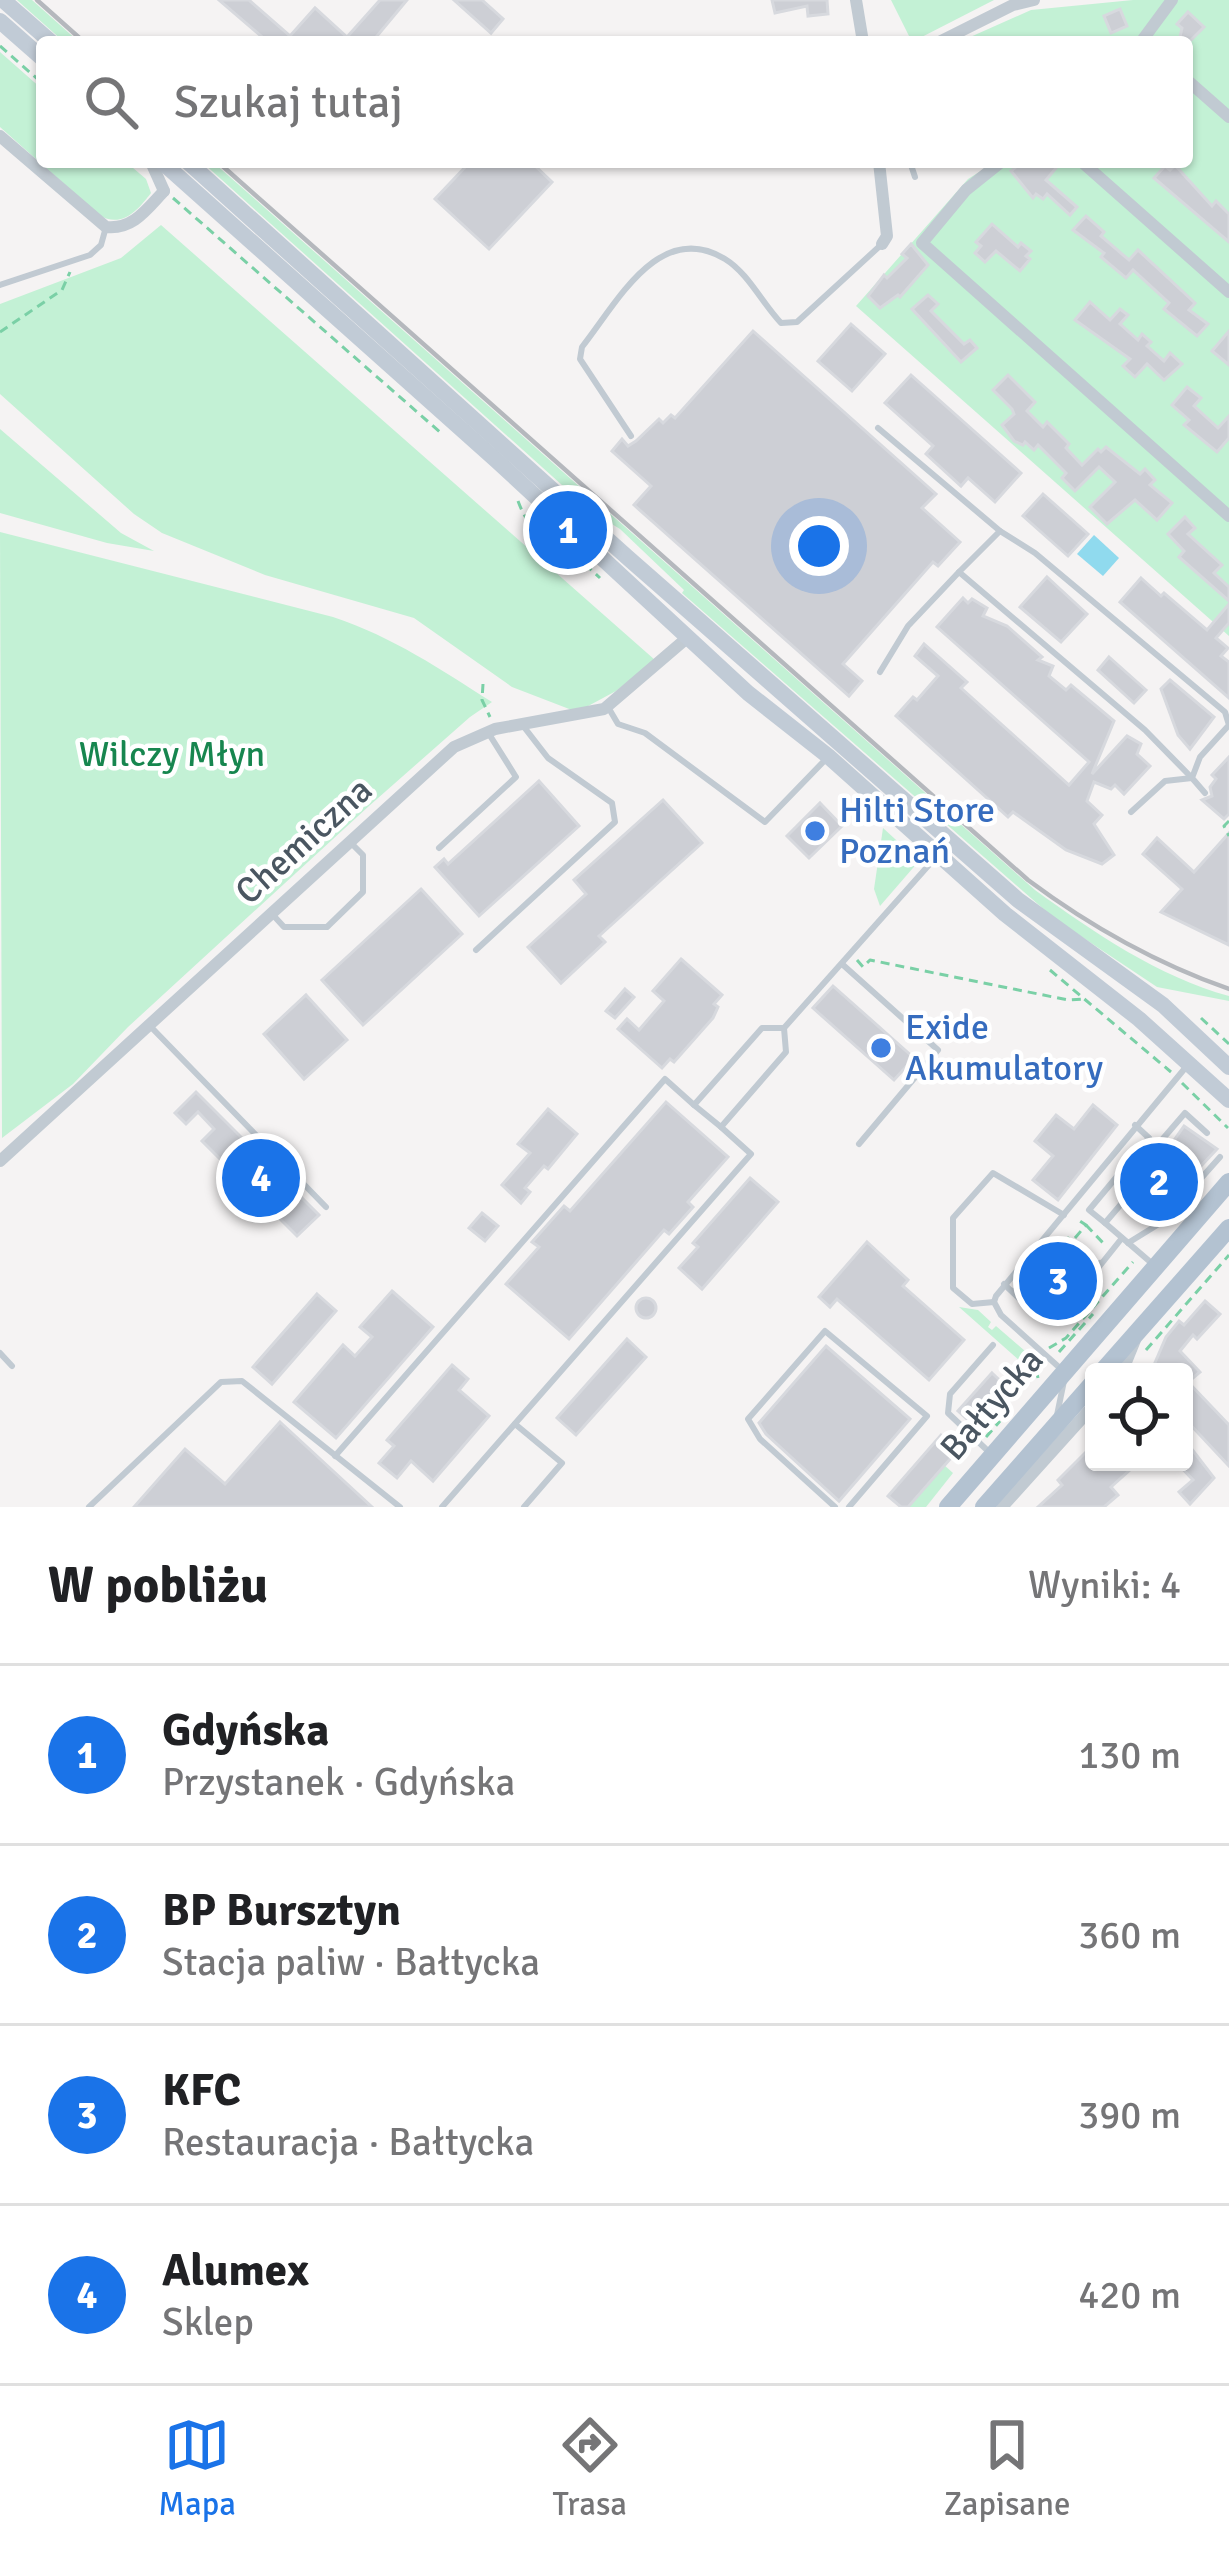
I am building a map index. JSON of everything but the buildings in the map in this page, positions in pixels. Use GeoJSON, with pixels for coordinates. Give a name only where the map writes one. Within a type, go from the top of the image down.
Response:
{"type":"FeatureCollection","features":[{"type":"Feature","properties":{"kind":"main road"},"geometry":{"type":"LineString","coordinates":[[3,0],[44,36]]}},
{"type":"Feature","properties":{"kind":"main road"},"geometry":{"type":"LineString","coordinates":[[0,21],[36,53]]}},
{"type":"Feature","properties":{"kind":"main road"},"geometry":{"type":"LineString","coordinates":[[169,168],[687,638],[1005,914],[1139,1018],[1229,1100]]}},
{"type":"Feature","properties":{"kind":"main road"},"geometry":{"type":"LineString","coordinates":[[195,168],[1037,917],[1147,992],[1229,1067]]}},
{"type":"Feature","properties":{"kind":"main road"},"geometry":{"type":"LineString","coordinates":[[1194,1070],[1229,1109]]}},
{"type":"Feature","properties":{"kind":"main road","name":"Bałtycka"},"geometry":{"type":"LineString","coordinates":[[948,1507],[988,1446],[1063,1372],[1229,1182]]}},
{"type":"Feature","properties":{"kind":"main road","name":"Bałtycka"},"geometry":{"type":"LineString","coordinates":[[1110,1363],[1224,1247],[1229,1228]]}},
{"type":"Feature","properties":{"kind":"main road","name":"Bałtycka"},"geometry":{"type":"LineString","coordinates":[[984,1507],[1085,1392]]}},
{"type":"Feature","properties":{"kind":"street"},"geometry":{"type":"LineString","coordinates":[[856,0],[862,36]]}},
{"type":"Feature","properties":{"kind":"street"},"geometry":{"type":"LineString","coordinates":[[950,36],[1000,10],[1034,0]]}},
{"type":"Feature","properties":{"kind":"street"},"geometry":{"type":"LineString","coordinates":[[1147,36],[1172,0]]}},
{"type":"Feature","properties":{"kind":"street"},"geometry":{"type":"LineString","coordinates":[[1193,85],[1229,117]]}},
{"type":"Feature","properties":{"kind":"street"},"geometry":{"type":"LineString","coordinates":[[0,136],[36,167]]}},
{"type":"Feature","properties":{"kind":"street"},"geometry":{"type":"LineString","coordinates":[[37,168],[106,227],[119,229],[134,222],[164,191]]}},
{"type":"Feature","properties":{"kind":"street"},"geometry":{"type":"LineString","coordinates":[[154,168],[164,191]]}},
{"type":"Feature","properties":{"kind":"street"},"geometry":{"type":"LineString","coordinates":[[880,168],[887,236],[882,244]]}},
{"type":"Feature","properties":{"kind":"street"},"geometry":{"type":"LineString","coordinates":[[994,168],[966,190],[922,243],[1229,516]]}},
{"type":"Feature","properties":{"kind":"street"},"geometry":{"type":"LineString","coordinates":[[1089,168],[1229,292]]}},
{"type":"Feature","properties":{"kind":"street"},"geometry":{"type":"LineString","coordinates":[[164,191],[207,202]]}},
{"type":"Feature","properties":{"kind":"street"},"geometry":{"type":"LineString","coordinates":[[685,607],[687,638],[732,646]]}},
{"type":"Feature","properties":{"kind":"street","name":"Chemiczna"},"geometry":{"type":"LineString","coordinates":[[0,1161],[444,754],[491,730],[584,716],[608,707],[687,638]]}},
{"type":"Feature","properties":{"kind":"street"},"geometry":{"type":"LineString","coordinates":[[1129,1363],[1137,1332]]}},
{"type":"Feature","properties":{"kind":"street"},"geometry":{"type":"LineString","coordinates":[[1002,1507],[1085,1415]]}},
{"type":"Feature","properties":{"kind":"lane"},"geometry":{"type":"LineString","coordinates":[[912,168],[915,177]]}},
{"type":"Feature","properties":{"kind":"lane"},"geometry":{"type":"LineString","coordinates":[[0,285],[90,255],[100,245],[106,227]]}},
{"type":"Feature","properties":{"kind":"lane"},"geometry":{"type":"LineString","coordinates":[[631,436],[580,359],[582,346],[647,265],[679,247],[703,249],[738,270],[781,323],[797,322],[882,244]]}},
{"type":"Feature","properties":{"kind":"lane"},"geometry":{"type":"LineString","coordinates":[[878,428],[1225,712],[1229,725],[1201,757],[1192,778]]}},
{"type":"Feature","properties":{"kind":"lane"},"geometry":{"type":"LineString","coordinates":[[880,672],[908,626],[1000,531]]}},
{"type":"Feature","properties":{"kind":"lane"},"geometry":{"type":"LineString","coordinates":[[959,572],[1145,730],[1204,793]]}},
{"type":"Feature","properties":{"kind":"lane"},"geometry":{"type":"LineString","coordinates":[[608,707],[618,724],[645,733],[765,822],[828,756]]}},
{"type":"Feature","properties":{"kind":"lane"},"geometry":{"type":"LineString","coordinates":[[476,950],[615,822],[612,803],[548,758],[522,724]]}},
{"type":"Feature","properties":{"kind":"lane"},"geometry":{"type":"LineString","coordinates":[[439,848],[516,777],[491,730]]}},
{"type":"Feature","properties":{"kind":"lane"},"geometry":{"type":"LineString","coordinates":[[1131,812],[1165,782],[1192,778]]}},
{"type":"Feature","properties":{"kind":"lane"},"geometry":{"type":"LineString","coordinates":[[270,913],[284,927],[327,927],[363,892],[363,855],[349,841]]}},
{"type":"Feature","properties":{"kind":"lane"},"geometry":{"type":"LineString","coordinates":[[694,1105],[762,1028],[784,1028],[938,854]]}},
{"type":"Feature","properties":{"kind":"lane"},"geometry":{"type":"LineString","coordinates":[[842,964],[938,1050],[859,1144]]}},
{"type":"Feature","properties":{"kind":"lane"},"geometry":{"type":"LineString","coordinates":[[148,1024],[326,1207]]}},
{"type":"Feature","properties":{"kind":"lane"},"geometry":{"type":"LineString","coordinates":[[721,1127],[787,1052],[784,1028]]}},
{"type":"Feature","properties":{"kind":"lane"},"geometry":{"type":"LineString","coordinates":[[1064,1215],[993,1173],[953,1218],[953,1288],[972,1304],[994,1302],[1078,1200],[1135,1125],[1194,1070]]}},
{"type":"Feature","properties":{"kind":"lane"},"geometry":{"type":"LineString","coordinates":[[335,1456],[665,1079],[751,1154],[442,1507]]}},
{"type":"Feature","properties":{"kind":"lane"},"geometry":{"type":"LineString","coordinates":[[1154,1149],[1185,1113],[1207,1133]]}},
{"type":"Feature","properties":{"kind":"lane"},"geometry":{"type":"LineString","coordinates":[[1135,1125],[1149,1138],[1157,1162],[1190,1190]]}},
{"type":"Feature","properties":{"kind":"lane"},"geometry":{"type":"LineString","coordinates":[[1089,1210],[1149,1138]]}},
{"type":"Feature","properties":{"kind":"lane"},"geometry":{"type":"LineString","coordinates":[[1007,1287],[1042,1320],[1054,1323],[1092,1280],[1102,1255],[1162,1222],[1220,1157]]}},
{"type":"Feature","properties":{"kind":"lane"},"geometry":{"type":"LineString","coordinates":[[1105,1223],[1157,1162]]}},
{"type":"Feature","properties":{"kind":"lane"},"geometry":{"type":"LineString","coordinates":[[1078,1200],[1156,1266]]}},
{"type":"Feature","properties":{"kind":"lane"},"geometry":{"type":"LineString","coordinates":[[994,1302],[1001,1315],[1063,1372],[1064,1390],[1054,1426]]}},
{"type":"Feature","properties":{"kind":"lane"},"geometry":{"type":"LineString","coordinates":[[835,1507],[760,1439],[748,1419],[825,1331],[927,1416],[849,1507]]}},
{"type":"Feature","properties":{"kind":"lane"},"geometry":{"type":"LineString","coordinates":[[988,1446],[948,1413],[950,1394],[993,1346]]}},
{"type":"Feature","properties":{"kind":"lane"},"geometry":{"type":"LineString","coordinates":[[0,1353],[12,1366]]}},
{"type":"Feature","properties":{"kind":"lane"},"geometry":{"type":"LineString","coordinates":[[89,1507],[221,1382],[242,1381],[400,1507]]}},
{"type":"Feature","properties":{"kind":"lane"},"geometry":{"type":"LineString","coordinates":[[515,1424],[562,1462],[524,1507]]}},
{"type":"Feature","properties":{"kind":"path"},"geometry":{"type":"LineString","coordinates":[[0,46],[36,78]]}},
{"type":"Feature","properties":{"kind":"path"},"geometry":{"type":"LineString","coordinates":[[164,191],[452,441]]}},
{"type":"Feature","properties":{"kind":"path"},"geometry":{"type":"LineString","coordinates":[[0,332],[62,290],[76,260]]}},
{"type":"Feature","properties":{"kind":"path"},"geometry":{"type":"LineString","coordinates":[[512,491],[526,522],[570,567],[590,572],[517,499]]}},
{"type":"Feature","properties":{"kind":"path"},"geometry":{"type":"LineString","coordinates":[[483,684],[482,700],[491,730]]}},
{"type":"Feature","properties":{"kind":"path"},"geometry":{"type":"LineString","coordinates":[[1229,821],[1224,826],[1229,836]]}},
{"type":"Feature","properties":{"kind":"path"},"geometry":{"type":"LineString","coordinates":[[866,949],[857,959],[863,967],[870,960],[1068,1000],[1084,999]]}},
{"type":"Feature","properties":{"kind":"path"},"geometry":{"type":"LineString","coordinates":[[1202,1018],[1229,1044]]}},
{"type":"Feature","properties":{"kind":"path"},"geometry":{"type":"LineString","coordinates":[[1021,1292],[1069,1238],[1093,1257],[1102,1255],[1104,1240],[1077,1219]]}},
{"type":"Feature","properties":{"kind":"path"},"geometry":{"type":"LineString","coordinates":[[1074,1240],[1086,1225]]}},
{"type":"Feature","properties":{"kind":"path"},"geometry":{"type":"LineString","coordinates":[[1132,1363],[1224,1247]]}},
{"type":"Feature","properties":{"kind":"path"},"geometry":{"type":"LineString","coordinates":[[1049,1348],[1066,1338],[1134,1260]]}},
{"type":"Feature","properties":{"kind":"path"},"geometry":{"type":"LineString","coordinates":[[1036,1380],[1039,1359]]}},
{"type":"Feature","properties":{"kind":"path"},"geometry":{"type":"LineString","coordinates":[[988,1446],[1012,1408]]}},
{"type":"Feature","properties":{"kind":"green space"},"geometry":{"type":"Polygon","coordinates":[[[17,0],[32,0],[72,36],[57,36],[17,0]]]}},
{"type":"Feature","properties":{"kind":"green space"},"geometry":{"type":"Polygon","coordinates":[[[891,0],[994,0],[924,36],[909,36],[891,0]]]}},
{"type":"Feature","properties":{"kind":"green space"},"geometry":{"type":"Polygon","coordinates":[[[1133,0],[1229,0],[1229,636],[856,306],[968,179],[985,168],[1193,168],[1193,36],[972,36],[1031,10],[1133,0]]]}},
{"type":"Feature","properties":{"kind":"green space"},"geometry":{"type":"Polygon","coordinates":[[[0,52],[36,84],[36,159],[0,127],[0,52]]]}},
{"type":"Feature","properties":{"kind":"green space"},"geometry":{"type":"Polygon","coordinates":[[[46,168],[133,168],[146,179],[151,193],[135,211],[115,220],[99,215],[46,168]]]}},
{"type":"Feature","properties":{"kind":"green space"},"geometry":{"type":"Polygon","coordinates":[[[209,168],[220,168],[1035,890],[1128,952],[1229,996],[1229,1001],[1157,987],[1055,919],[682,593],[620,529],[592,512],[209,168]]]}},
{"type":"Feature","properties":{"kind":"green space"},"geometry":{"type":"Polygon","coordinates":[[[161,225],[655,660],[616,691],[577,712],[512,687],[414,618],[265,575],[162,533],[134,514],[0,394],[0,304],[121,258],[161,225]]]}},
{"type":"Feature","properties":{"kind":"green space"},"geometry":{"type":"Polygon","coordinates":[[[0,429],[121,533],[154,551],[0,513],[0,429]]]}},
{"type":"Feature","properties":{"kind":"green space","name":"Wilczy Młyn"},"geometry":{"type":"Polygon","coordinates":[[[0,532],[333,617],[396,644],[492,702],[369,806],[128,1027],[73,1084],[2,1138],[0,532]]]}},
{"type":"Feature","properties":{"kind":"green space"},"geometry":{"type":"Polygon","coordinates":[[[883,828],[919,861],[880,906],[874,889],[883,828]]]}},
{"type":"Feature","properties":{"kind":"green space"},"geometry":{"type":"Polygon","coordinates":[[[959,1307],[978,1310],[991,1322],[988,1327],[996,1326],[1032,1357],[1030,1364],[1037,1376],[959,1307]]]}},
{"type":"Feature","properties":{"kind":"green space"},"geometry":{"type":"Polygon","coordinates":[[[944,1465],[953,1473],[926,1507],[908,1507],[944,1465]]]}},
{"type":"Feature","properties":{"kind":"water"},"geometry":{"type":"Polygon","coordinates":[[[1094,535],[1119,558],[1103,576],[1077,554],[1094,535]]]}},
{"type":"Feature","properties":{"kind":"railway"},"geometry":{"type":"LineString","coordinates":[[37,0],[77,36]]}},
{"type":"Feature","properties":{"kind":"railway"},"geometry":{"type":"LineString","coordinates":[[225,168],[1028,880],[1124,942],[1229,989]]}},
{"type":"Feature","properties":{"kind":"place","name":"Gdyńska"},"geometry":{"type":"Point","coordinates":[568,530]}},
{"type":"Feature","properties":{"kind":"place","name":"Hilti Store Poznań"},"geometry":{"type":"Point","coordinates":[815,831]}},
{"type":"Feature","properties":{"kind":"place","name":"Exide Akumulatory"},"geometry":{"type":"Point","coordinates":[881,1048]}},
{"type":"Feature","properties":{"kind":"place","name":"Alumex"},"geometry":{"type":"Point","coordinates":[261,1178]}},
{"type":"Feature","properties":{"kind":"place","name":"BP Bursztyn"},"geometry":{"type":"Point","coordinates":[1159,1182]}},
{"type":"Feature","properties":{"kind":"place","name":"KFC"},"geometry":{"type":"Point","coordinates":[1058,1281]}}]}
